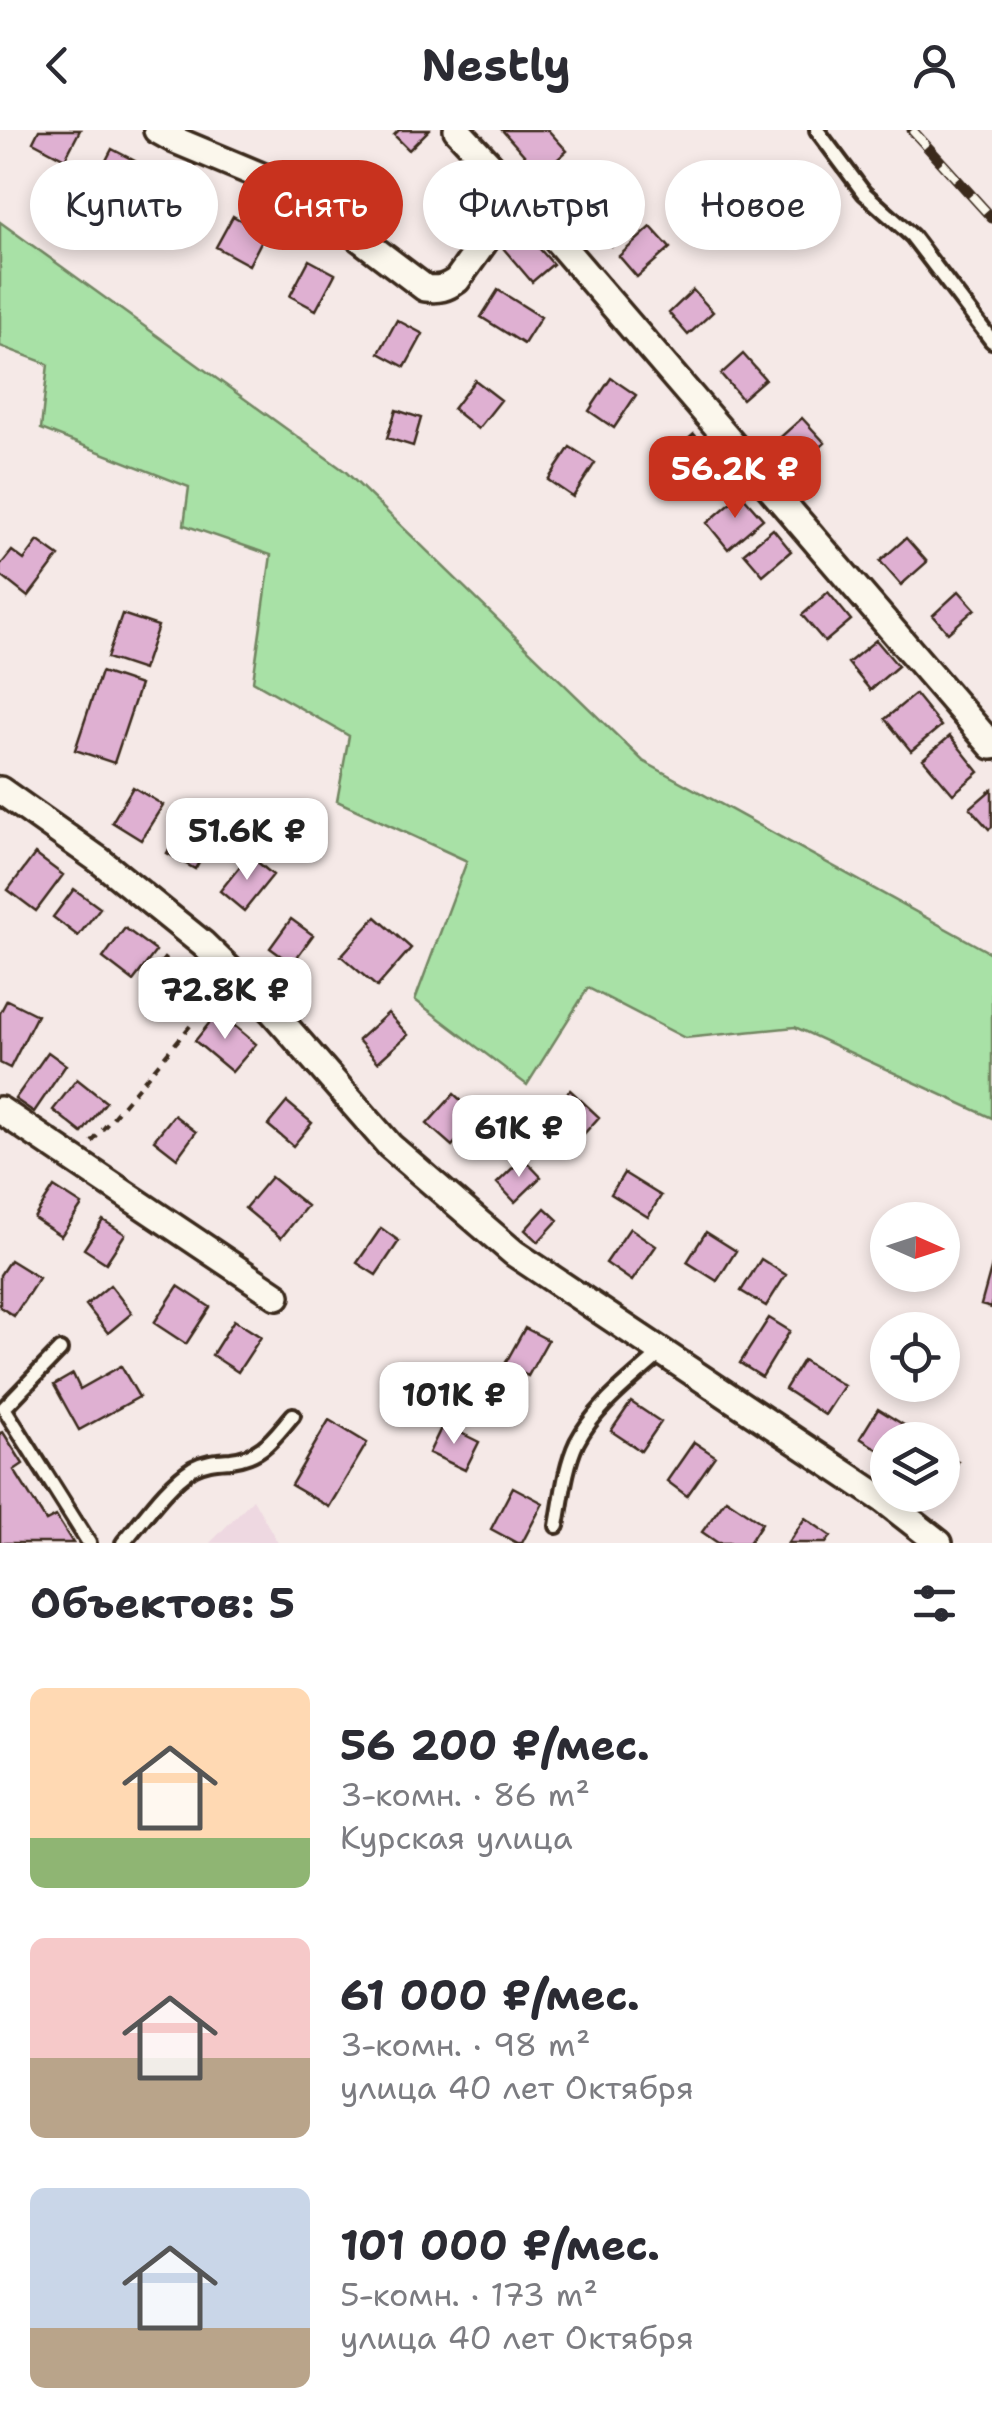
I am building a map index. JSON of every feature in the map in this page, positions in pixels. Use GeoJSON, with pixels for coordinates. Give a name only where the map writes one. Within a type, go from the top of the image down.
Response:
{"type":"FeatureCollection","features":[{"type":"Feature","properties":{"kind":"street"},"geometry":{"type":"LineString","coordinates":[[157,130],[297,191],[425,288],[437,290],[457,280],[479,250]]}},
{"type":"Feature","properties":{"kind":"street"},"geometry":{"type":"LineString","coordinates":[[458,130],[486,160]]}},
{"type":"Feature","properties":{"kind":"street"},"geometry":{"type":"LineString","coordinates":[[565,250],[992,746]]}},
{"type":"Feature","properties":{"kind":"street"},"geometry":{"type":"LineString","coordinates":[[0,790],[99,860],[203,944],[272,1011],[390,1146],[514,1253],[884,1500],[939,1543]]}},
{"type":"Feature","properties":{"kind":"street"},"geometry":{"type":"LineString","coordinates":[[0,1110],[276,1296]]}},
{"type":"Feature","properties":{"kind":"lane"},"geometry":{"type":"LineString","coordinates":[[818,130],[864,193],[912,236],[992,340]]}},
{"type":"Feature","properties":{"kind":"lane"},"geometry":{"type":"LineString","coordinates":[[60,1350],[4,1408],[88,1543]]}},
{"type":"Feature","properties":{"kind":"lane"},"geometry":{"type":"LineString","coordinates":[[558,1526],[577,1444],[601,1408],[663,1351]]}},
{"type":"Feature","properties":{"kind":"lane"},"geometry":{"type":"LineString","coordinates":[[123,1543],[178,1480],[194,1468],[209,1461],[252,1455],[267,1447],[293,1416]]}},
{"type":"Feature","properties":{"kind":"path"},"geometry":{"type":"LineString","coordinates":[[76,1161],[234,974]]}},
{"type":"Feature","properties":{"kind":"shaded area"},"geometry":{"type":"Polygon","coordinates":[[[253,1499],[278,1543],[210,1543],[253,1499]]]}},
{"type":"Feature","properties":{"kind":"green space"},"geometry":{"type":"Polygon","coordinates":[[[0,222],[30,244],[30,250],[39,250],[346,472],[643,761],[992,954],[992,1118],[795,1027],[685,1038],[588,988],[527,1085],[415,1000],[467,861],[337,801],[349,736],[253,681],[271,555],[184,525],[189,487],[41,429],[48,364],[0,346],[0,222]]]}},
{"type":"Feature","properties":{"kind":"building"},"geometry":{"type":"Polygon","coordinates":[[[39,130],[80,130],[65,159],[33,142],[39,130]]]}},
{"type":"Feature","properties":{"kind":"building"},"geometry":{"type":"Polygon","coordinates":[[[399,130],[429,130],[409,150],[394,135],[399,130]]]}},
{"type":"Feature","properties":{"kind":"building"},"geometry":{"type":"Polygon","coordinates":[[[502,130],[548,130],[567,151],[557,160],[529,160],[502,130]]]}},
{"type":"Feature","properties":{"kind":"building"},"geometry":{"type":"Polygon","coordinates":[[[112,149],[133,160],[106,160],[112,149]]]}},
{"type":"Feature","properties":{"kind":"building"},"geometry":{"type":"Polygon","coordinates":[[[233,216],[238,219],[238,250],[257,250],[249,265],[218,248],[233,216]]]}},
{"type":"Feature","properties":{"kind":"building"},"geometry":{"type":"Polygon","coordinates":[[[651,227],[668,250],[637,277],[619,256],[626,250],[645,250],[645,232],[651,227]]]}},
{"type":"Feature","properties":{"kind":"building"},"geometry":{"type":"Polygon","coordinates":[[[505,250],[541,250],[553,264],[532,282],[505,250]]]}},
{"type":"Feature","properties":{"kind":"building"},"geometry":{"type":"Polygon","coordinates":[[[309,260],[335,274],[316,310],[290,296],[309,260]]]}},
{"type":"Feature","properties":{"kind":"building"},"geometry":{"type":"Polygon","coordinates":[[[498,290],[541,317],[524,344],[481,317],[498,290]]]}},
{"type":"Feature","properties":{"kind":"building"},"geometry":{"type":"Polygon","coordinates":[[[693,290],[713,312],[688,335],[669,313],[693,290]]]}},
{"type":"Feature","properties":{"kind":"building"},"geometry":{"type":"Polygon","coordinates":[[[397,320],[423,334],[405,367],[379,353],[397,320]]]}},
{"type":"Feature","properties":{"kind":"building"},"geometry":{"type":"Polygon","coordinates":[[[743,354],[765,379],[742,399],[721,374],[743,354]]]}},
{"type":"Feature","properties":{"kind":"building"},"geometry":{"type":"Polygon","coordinates":[[[611,378],[636,395],[614,428],[589,411],[611,378]]]}},
{"type":"Feature","properties":{"kind":"building"},"geometry":{"type":"Polygon","coordinates":[[[475,380],[501,400],[478,429],[453,409],[475,380]]]}},
{"type":"Feature","properties":{"kind":"building"},"geometry":{"type":"Polygon","coordinates":[[[396,410],[421,418],[413,446],[387,438],[396,410]]]}},
{"type":"Feature","properties":{"kind":"building"},"geometry":{"type":"Polygon","coordinates":[[[802,418],[825,443],[797,468],[775,442],[802,418]]]}},
{"type":"Feature","properties":{"kind":"building"},"geometry":{"type":"Polygon","coordinates":[[[694,434],[717,460],[689,484],[666,458],[694,434]]]}},
{"type":"Feature","properties":{"kind":"building"},"geometry":{"type":"Polygon","coordinates":[[[570,447],[595,463],[573,497],[548,480],[570,447]]]}},
{"type":"Feature","properties":{"kind":"building"},"geometry":{"type":"Polygon","coordinates":[[[741,494],[763,519],[728,549],[707,523],[741,494]]]}},
{"type":"Feature","properties":{"kind":"building"},"geometry":{"type":"Polygon","coordinates":[[[773,529],[791,551],[763,575],[744,553],[773,529]]]}},
{"type":"Feature","properties":{"kind":"building"},"geometry":{"type":"Polygon","coordinates":[[[906,538],[927,562],[901,585],[880,561],[906,538]]]}},
{"type":"Feature","properties":{"kind":"building"},"geometry":{"type":"Polygon","coordinates":[[[38,541],[59,556],[28,597],[0,575],[0,566],[12,551],[24,560],[38,541]]]}},
{"type":"Feature","properties":{"kind":"building"},"geometry":{"type":"Polygon","coordinates":[[[959,591],[975,609],[948,633],[933,615],[959,591]]]}},
{"type":"Feature","properties":{"kind":"building"},"geometry":{"type":"Polygon","coordinates":[[[828,592],[851,620],[825,642],[802,615],[828,592]]]}},
{"type":"Feature","properties":{"kind":"building"},"geometry":{"type":"Polygon","coordinates":[[[122,614],[158,626],[143,670],[107,658],[122,614]]]}},
{"type":"Feature","properties":{"kind":"building"},"geometry":{"type":"Polygon","coordinates":[[[876,640],[898,666],[870,690],[848,663],[876,640]]]}},
{"type":"Feature","properties":{"kind":"building"},"geometry":{"type":"Polygon","coordinates":[[[101,672],[140,685],[114,763],[75,750],[101,672]]]}},
{"type":"Feature","properties":{"kind":"building"},"geometry":{"type":"Polygon","coordinates":[[[915,694],[941,726],[911,751],[885,719],[915,694]]]}},
{"type":"Feature","properties":{"kind":"building"},"geometry":{"type":"Polygon","coordinates":[[[950,736],[979,772],[953,794],[923,759],[950,736]]]}},
{"type":"Feature","properties":{"kind":"building"},"geometry":{"type":"Polygon","coordinates":[[[133,787],[163,805],[141,840],[112,822],[133,787]]]}},
{"type":"Feature","properties":{"kind":"building"},"geometry":{"type":"Polygon","coordinates":[[[992,789],[992,827],[989,829],[970,808],[992,789]]]}},
{"type":"Feature","properties":{"kind":"building"},"geometry":{"type":"Polygon","coordinates":[[[188,816],[216,833],[195,869],[167,853],[188,816]]]}},
{"type":"Feature","properties":{"kind":"building"},"geometry":{"type":"Polygon","coordinates":[[[35,854],[63,875],[36,911],[8,890],[35,854]]]}},
{"type":"Feature","properties":{"kind":"building"},"geometry":{"type":"Polygon","coordinates":[[[249,855],[273,875],[244,911],[220,891],[249,855]]]}},
{"type":"Feature","properties":{"kind":"building"},"geometry":{"type":"Polygon","coordinates":[[[74,889],[100,908],[78,936],[53,917],[74,889]]]}},
{"type":"Feature","properties":{"kind":"building"},"geometry":{"type":"Polygon","coordinates":[[[376,917],[411,948],[377,987],[341,956],[376,917]]]}},
{"type":"Feature","properties":{"kind":"building"},"geometry":{"type":"Polygon","coordinates":[[[291,919],[313,935],[292,964],[270,948],[291,919]]]}},
{"type":"Feature","properties":{"kind":"building"},"geometry":{"type":"Polygon","coordinates":[[[125,928],[156,951],[133,981],[103,958],[125,928]]]}},
{"type":"Feature","properties":{"kind":"building"},"geometry":{"type":"Polygon","coordinates":[[[164,958],[190,980],[171,1003],[145,981],[164,958]]]}},
{"type":"Feature","properties":{"kind":"building"},"geometry":{"type":"Polygon","coordinates":[[[7,1000],[37,1015],[10,1068],[0,1063],[0,1013],[7,1000]]]}},
{"type":"Feature","properties":{"kind":"building"},"geometry":{"type":"Polygon","coordinates":[[[218,1012],[256,1044],[232,1072],[195,1041],[218,1012]]]}},
{"type":"Feature","properties":{"kind":"building"},"geometry":{"type":"Polygon","coordinates":[[[388,1013],[408,1035],[378,1062],[358,1040],[388,1013]]]}},
{"type":"Feature","properties":{"kind":"building"},"geometry":{"type":"Polygon","coordinates":[[[48,1052],[66,1065],[34,1112],[15,1099],[48,1052]]]}},
{"type":"Feature","properties":{"kind":"building"},"geometry":{"type":"Polygon","coordinates":[[[77,1079],[106,1102],[82,1133],[53,1110],[77,1079]]]}},
{"type":"Feature","properties":{"kind":"building"},"geometry":{"type":"Polygon","coordinates":[[[570,1090],[599,1117],[573,1146],[543,1120],[570,1090]]]}},
{"type":"Feature","properties":{"kind":"building"},"geometry":{"type":"Polygon","coordinates":[[[454,1094],[478,1116],[452,1146],[427,1124],[454,1094]]]}},
{"type":"Feature","properties":{"kind":"building"},"geometry":{"type":"Polygon","coordinates":[[[287,1102],[312,1123],[293,1146],[268,1125],[287,1102]]]}},
{"type":"Feature","properties":{"kind":"building"},"geometry":{"type":"Polygon","coordinates":[[[174,1115],[196,1132],[177,1158],[154,1140],[174,1115]]]}},
{"type":"Feature","properties":{"kind":"building"},"geometry":{"type":"Polygon","coordinates":[[[523,1158],[541,1177],[515,1202],[497,1183],[523,1158]]]}},
{"type":"Feature","properties":{"kind":"building"},"geometry":{"type":"Polygon","coordinates":[[[624,1173],[661,1196],[648,1217],[611,1194],[624,1173]]]}},
{"type":"Feature","properties":{"kind":"building"},"geometry":{"type":"Polygon","coordinates":[[[271,1177],[307,1206],[281,1238],[245,1208],[271,1177]]]}},
{"type":"Feature","properties":{"kind":"building"},"geometry":{"type":"Polygon","coordinates":[[[54,1187],[82,1205],[61,1236],[34,1218],[54,1187]]]}},
{"type":"Feature","properties":{"kind":"building"},"geometry":{"type":"Polygon","coordinates":[[[545,1208],[558,1220],[538,1242],[525,1230],[545,1208]]]}},
{"type":"Feature","properties":{"kind":"building"},"geometry":{"type":"Polygon","coordinates":[[[103,1220],[125,1234],[106,1263],[84,1249],[103,1220]]]}},
{"type":"Feature","properties":{"kind":"building"},"geometry":{"type":"Polygon","coordinates":[[[381,1228],[399,1241],[376,1275],[357,1263],[381,1228]]]}},
{"type":"Feature","properties":{"kind":"building"},"geometry":{"type":"Polygon","coordinates":[[[630,1228],[656,1246],[632,1281],[606,1263],[630,1228]]]}},
{"type":"Feature","properties":{"kind":"building"},"geometry":{"type":"Polygon","coordinates":[[[706,1232],[736,1251],[717,1281],[687,1262],[706,1232]]]}},
{"type":"Feature","properties":{"kind":"building"},"geometry":{"type":"Polygon","coordinates":[[[761,1259],[786,1275],[766,1306],[741,1291],[761,1259]]]}},
{"type":"Feature","properties":{"kind":"building"},"geometry":{"type":"Polygon","coordinates":[[[10,1260],[39,1278],[14,1316],[0,1307],[0,1275],[10,1260]]]}},
{"type":"Feature","properties":{"kind":"building"},"geometry":{"type":"Polygon","coordinates":[[[992,1265],[992,1308],[981,1305],[992,1265]]]}},
{"type":"Feature","properties":{"kind":"building"},"geometry":{"type":"Polygon","coordinates":[[[110,1285],[132,1313],[108,1333],[86,1305],[110,1285]]]}},
{"type":"Feature","properties":{"kind":"building"},"geometry":{"type":"Polygon","coordinates":[[[178,1286],[210,1307],[186,1344],[154,1323],[178,1286]]]}},
{"type":"Feature","properties":{"kind":"building"},"geometry":{"type":"Polygon","coordinates":[[[769,1318],[790,1331],[762,1377],[740,1363],[769,1318]]]}},
{"type":"Feature","properties":{"kind":"building"},"geometry":{"type":"Polygon","coordinates":[[[234,1320],[261,1337],[238,1372],[212,1355],[234,1320]]]}},
{"type":"Feature","properties":{"kind":"building"},"geometry":{"type":"Polygon","coordinates":[[[525,1328],[548,1340],[528,1376],[505,1364],[525,1328]]]}},
{"type":"Feature","properties":{"kind":"building"},"geometry":{"type":"Polygon","coordinates":[[[803,1360],[844,1386],[825,1415],[785,1389],[803,1360]]]}},
{"type":"Feature","properties":{"kind":"building"},"geometry":{"type":"Polygon","coordinates":[[[121,1366],[139,1397],[79,1430],[54,1385],[73,1374],[80,1389],[121,1366]]]}},
{"type":"Feature","properties":{"kind":"building"},"geometry":{"type":"Polygon","coordinates":[[[631,1402],[661,1422],[641,1451],[611,1431],[631,1402]]]}},
{"type":"Feature","properties":{"kind":"building"},"geometry":{"type":"Polygon","coordinates":[[[878,1409],[899,1422],[870,1422],[870,1444],[860,1438],[878,1409]]]}},
{"type":"Feature","properties":{"kind":"building"},"geometry":{"type":"Polygon","coordinates":[[[329,1420],[367,1443],[329,1507],[291,1485],[329,1420]]]}},
{"type":"Feature","properties":{"kind":"building"},"geometry":{"type":"Polygon","coordinates":[[[443,1424],[479,1442],[465,1470],[429,1453],[443,1424]]]}},
{"type":"Feature","properties":{"kind":"building"},"geometry":{"type":"Polygon","coordinates":[[[3,1432],[23,1464],[14,1470],[46,1521],[56,1516],[73,1543],[0,1543],[3,1432]]]}},
{"type":"Feature","properties":{"kind":"building"},"geometry":{"type":"Polygon","coordinates":[[[694,1442],[715,1456],[687,1496],[667,1481],[694,1442]]]}},
{"type":"Feature","properties":{"kind":"building"},"geometry":{"type":"Polygon","coordinates":[[[513,1487],[543,1503],[522,1543],[491,1529],[513,1487]]]}},
{"type":"Feature","properties":{"kind":"building"},"geometry":{"type":"Polygon","coordinates":[[[726,1499],[762,1523],[749,1543],[718,1543],[702,1532],[726,1499]]]}},
{"type":"Feature","properties":{"kind":"building"},"geometry":{"type":"Polygon","coordinates":[[[805,1518],[831,1536],[826,1543],[788,1543],[805,1518]]]}},
{"type":"Feature","properties":{"kind":"railway"},"geometry":{"type":"LineString","coordinates":[[912,130],[992,218]]}}]}
